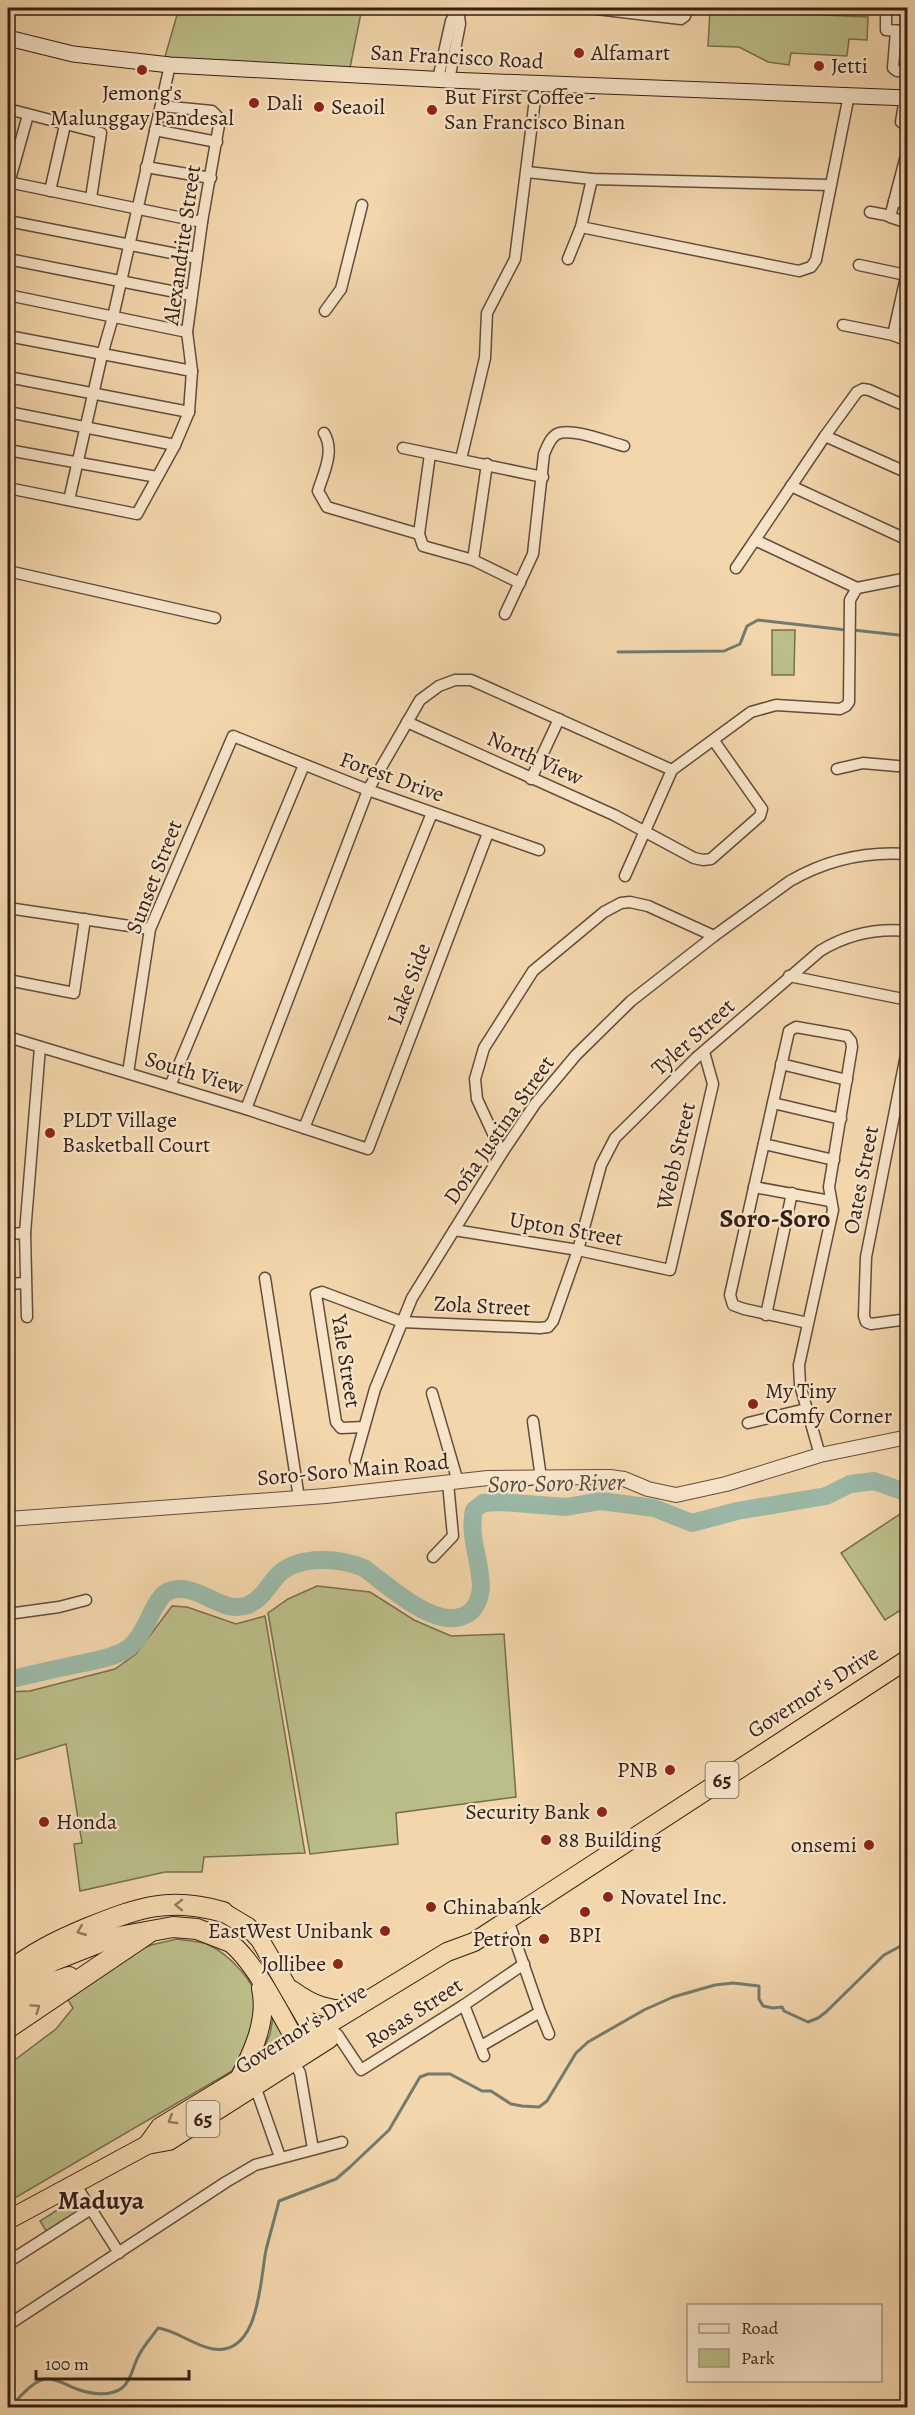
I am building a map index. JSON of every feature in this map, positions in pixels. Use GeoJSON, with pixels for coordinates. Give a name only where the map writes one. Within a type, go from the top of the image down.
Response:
{"type":"FeatureCollection","features":[{"type":"Feature","properties":{"kind":"highway","name":"Governor's Drive"},"geometry":{"type":"LineString","coordinates":[[318,2039],[337,2034],[454,1962],[474,1942],[908,1659]]}},
{"type":"Feature","properties":{"kind":"highway"},"geometry":{"type":"LineString","coordinates":[[8,1973],[26,1958],[51,1944],[135,1909],[157,1905],[185,1905],[223,1912],[255,1934],[318,2039]]}},
{"type":"Feature","properties":{"kind":"highway"},"geometry":{"type":"LineString","coordinates":[[8,1989],[43,1966],[81,1948],[108,1939],[185,1928],[209,1933],[228,1941],[245,1957],[258,1977],[298,2054]]}},
{"type":"Feature","properties":{"kind":"highway"},"geometry":{"type":"LineString","coordinates":[[8,2028],[52,1996],[100,1967],[152,1931]]}},
{"type":"Feature","properties":{"kind":"highway","name":"Governor's Drive"},"geometry":{"type":"LineString","coordinates":[[9,2220],[147,2145],[160,2127],[298,2054],[358,2008],[447,1952],[474,1942]]}},
{"type":"Feature","properties":{"kind":"highway"},"geometry":{"type":"LineString","coordinates":[[8,2007],[39,1987],[100,1967]]}},
{"type":"Feature","properties":{"kind":"highway"},"geometry":{"type":"LineString","coordinates":[[247,2083],[262,2018],[263,1995],[258,1977]]}},
{"type":"Feature","properties":{"kind":"highway"},"geometry":{"type":"LineString","coordinates":[[288,1987],[309,2001],[326,2008],[341,2010],[358,2008]]}},
{"type":"Feature","properties":{"kind":"main road","name":"San Francisco Road"},"geometry":{"type":"LineString","coordinates":[[8,38],[73,54],[170,65],[443,80],[906,98]]}},
{"type":"Feature","properties":{"kind":"street"},"geometry":{"type":"LineString","coordinates":[[443,80],[460,24],[458,8]]}},
{"type":"Feature","properties":{"kind":"street"},"geometry":{"type":"LineString","coordinates":[[588,8],[634,11],[681,19],[685,16],[687,8]]}},
{"type":"Feature","properties":{"kind":"street"},"geometry":{"type":"LineString","coordinates":[[886,8],[896,31],[894,69],[908,72]]}},
{"type":"Feature","properties":{"kind":"street"},"geometry":{"type":"LineString","coordinates":[[8,489],[69,500],[170,65]]}},
{"type":"Feature","properties":{"kind":"street"},"geometry":{"type":"LineString","coordinates":[[461,459],[484,358],[487,312],[515,259],[537,83]]}},
{"type":"Feature","properties":{"kind":"street"},"geometry":{"type":"LineString","coordinates":[[581,227],[799,271],[811,267],[816,260],[849,95]]}},
{"type":"Feature","properties":{"kind":"street"},"geometry":{"type":"LineString","coordinates":[[906,98],[901,122],[908,127]]}},
{"type":"Feature","properties":{"kind":"street","name":"Alexandrite Street"},"geometry":{"type":"LineString","coordinates":[[69,500],[138,514],[175,445],[189,412],[192,371],[187,332],[202,222],[220,126],[218,115],[212,111],[161,106]]}},
{"type":"Feature","properties":{"kind":"street"},"geometry":{"type":"LineString","coordinates":[[8,110],[101,133],[91,198]]}},
{"type":"Feature","properties":{"kind":"street"},"geometry":{"type":"LineString","coordinates":[[28,115],[8,182],[202,222]]}},
{"type":"Feature","properties":{"kind":"street"},"geometry":{"type":"LineString","coordinates":[[51,191],[65,125]]}},
{"type":"Feature","properties":{"kind":"street"},"geometry":{"type":"LineString","coordinates":[[155,130],[217,142]]}},
{"type":"Feature","properties":{"kind":"street"},"geometry":{"type":"LineString","coordinates":[[891,216],[907,149]]}},
{"type":"Feature","properties":{"kind":"street"},"geometry":{"type":"LineString","coordinates":[[146,167],[211,178]]}},
{"type":"Feature","properties":{"kind":"street"},"geometry":{"type":"LineString","coordinates":[[527,172],[592,178],[830,185]]}},
{"type":"Feature","properties":{"kind":"street"},"geometry":{"type":"LineString","coordinates":[[568,259],[581,227],[592,178]]}},
{"type":"Feature","properties":{"kind":"street"},"geometry":{"type":"LineString","coordinates":[[894,201],[908,203]]}},
{"type":"Feature","properties":{"kind":"street"},"geometry":{"type":"LineString","coordinates":[[325,311],[341,289],[362,206]]}},
{"type":"Feature","properties":{"kind":"street"},"geometry":{"type":"LineString","coordinates":[[870,212],[891,216],[892,219],[908,223]]}},
{"type":"Feature","properties":{"kind":"street"},"geometry":{"type":"LineString","coordinates":[[8,221],[197,258]]}},
{"type":"Feature","properties":{"kind":"street"},"geometry":{"type":"LineString","coordinates":[[8,259],[191,296]]}},
{"type":"Feature","properties":{"kind":"street"},"geometry":{"type":"LineString","coordinates":[[859,265],[907,272],[893,335]]}},
{"type":"Feature","properties":{"kind":"street"},"geometry":{"type":"LineString","coordinates":[[8,295],[187,332]]}},
{"type":"Feature","properties":{"kind":"street"},"geometry":{"type":"LineString","coordinates":[[843,325],[893,335],[908,342]]}},
{"type":"Feature","properties":{"kind":"street"},"geometry":{"type":"LineString","coordinates":[[8,336],[192,371]]}},
{"type":"Feature","properties":{"kind":"street"},"geometry":{"type":"LineString","coordinates":[[8,377],[189,412]]}},
{"type":"Feature","properties":{"kind":"street"},"geometry":{"type":"LineString","coordinates":[[736,568],[857,392],[862,389],[869,390],[908,407]]}},
{"type":"Feature","properties":{"kind":"street"},"geometry":{"type":"LineString","coordinates":[[8,412],[175,445]]}},
{"type":"Feature","properties":{"kind":"street"},"geometry":{"type":"LineString","coordinates":[[505,614],[533,554],[544,454],[548,443],[555,435],[568,431],[624,446]]}},
{"type":"Feature","properties":{"kind":"street"},"geometry":{"type":"LineString","coordinates":[[324,433],[330,441],[330,450],[318,491],[327,507],[419,534]]}},
{"type":"Feature","properties":{"kind":"street"},"geometry":{"type":"LineString","coordinates":[[825,436],[908,473]]}},
{"type":"Feature","properties":{"kind":"street"},"geometry":{"type":"LineString","coordinates":[[403,448],[543,477]]}},
{"type":"Feature","properties":{"kind":"street"},"geometry":{"type":"LineString","coordinates":[[8,450],[157,477]]}},
{"type":"Feature","properties":{"kind":"street"},"geometry":{"type":"LineString","coordinates":[[430,454],[419,534],[423,546],[473,560],[520,583]]}},
{"type":"Feature","properties":{"kind":"street"},"geometry":{"type":"LineString","coordinates":[[473,560],[487,464]]}},
{"type":"Feature","properties":{"kind":"street"},"geometry":{"type":"LineString","coordinates":[[791,486],[908,540]]}},
{"type":"Feature","properties":{"kind":"street"},"geometry":{"type":"LineString","coordinates":[[755,540],[857,588],[908,579]]}},
{"type":"Feature","properties":{"kind":"street"},"geometry":{"type":"LineString","coordinates":[[8,571],[214,618]]}},
{"type":"Feature","properties":{"kind":"street"},"geometry":{"type":"LineString","coordinates":[[625,876],[672,770],[751,712],[776,705],[840,709],[846,706],[849,702],[850,600],[857,588]]}},
{"type":"Feature","properties":{"kind":"street"},"geometry":{"type":"LineString","coordinates":[[246,1109],[368,790],[420,700],[439,686],[455,680],[471,680],[672,770]]}},
{"type":"Feature","properties":{"kind":"street"},"geometry":{"type":"LineString","coordinates":[[531,779],[559,719]]}},
{"type":"Feature","properties":{"kind":"street","name":"North View"},"geometry":{"type":"LineString","coordinates":[[407,722],[614,815],[703,861],[711,859],[760,816],[762,809],[714,741]]}},
{"type":"Feature","properties":{"kind":"street","name":"Forest Drive"},"geometry":{"type":"LineString","coordinates":[[233,736],[368,790],[539,850]]}},
{"type":"Feature","properties":{"kind":"street","name":"Sunset Street"},"geometry":{"type":"LineString","coordinates":[[128,1073],[150,929],[233,736]]}},
{"type":"Feature","properties":{"kind":"street"},"geometry":{"type":"LineString","coordinates":[[837,769],[863,763],[907,765]]}},
{"type":"Feature","properties":{"kind":"street"},"geometry":{"type":"LineString","coordinates":[[171,1086],[304,765]]}},
{"type":"Feature","properties":{"kind":"street"},"geometry":{"type":"LineString","coordinates":[[304,1128],[432,813]]}},
{"type":"Feature","properties":{"kind":"street","name":"Lake Side"},"geometry":{"type":"LineString","coordinates":[[368,1149],[488,833]]}},
{"type":"Feature","properties":{"kind":"street","name":"Doña Justina Street"},"geometry":{"type":"LineString","coordinates":[[355,1460],[375,1389],[418,1288],[535,1104],[588,1041],[644,990],[790,881],[814,868],[862,856],[908,854]]}},
{"type":"Feature","properties":{"kind":"street"},"geometry":{"type":"LineString","coordinates":[[502,1153],[475,1094],[477,1066],[484,1048],[520,989],[540,965],[604,912],[621,903],[630,902],[648,906],[714,936]]}},
{"type":"Feature","properties":{"kind":"street"},"geometry":{"type":"LineString","coordinates":[[8,908],[150,929]]}},
{"type":"Feature","properties":{"kind":"street"},"geometry":{"type":"LineString","coordinates":[[8,980],[74,993],[85,919]]}},
{"type":"Feature","properties":{"kind":"street","name":"Tyler Street"},"geometry":{"type":"LineString","coordinates":[[578,1250],[601,1165],[610,1145],[625,1127],[704,1052],[819,951],[838,941],[874,931],[908,931]]}},
{"type":"Feature","properties":{"kind":"street"},"geometry":{"type":"LineString","coordinates":[[789,976],[908,1000]]}},
{"type":"Feature","properties":{"kind":"street"},"geometry":{"type":"LineString","coordinates":[[807,1323],[738,1307],[730,1300],[736,1261],[781,1064],[791,1028],[800,1027],[843,1034],[850,1037],[852,1047],[829,1187],[833,1210],[807,1323],[799,1376],[820,1455]]}},
{"type":"Feature","properties":{"kind":"street","name":"South View"},"geometry":{"type":"LineString","coordinates":[[8,1037],[246,1109],[368,1149]]}},
{"type":"Feature","properties":{"kind":"street","name":"Oates Street"},"geometry":{"type":"LineString","coordinates":[[908,1045],[866,1257],[864,1316],[866,1323],[873,1324],[908,1319]]}},
{"type":"Feature","properties":{"kind":"street"},"geometry":{"type":"LineString","coordinates":[[27,1317],[25,1233],[40,1047]]}},
{"type":"Feature","properties":{"kind":"street","name":"Webb Street"},"geometry":{"type":"LineString","coordinates":[[670,1270],[713,1084],[704,1052]]}},
{"type":"Feature","properties":{"kind":"street"},"geometry":{"type":"LineString","coordinates":[[781,1064],[847,1080]]}},
{"type":"Feature","properties":{"kind":"street"},"geometry":{"type":"LineString","coordinates":[[773,1103],[841,1119]]}},
{"type":"Feature","properties":{"kind":"street"},"geometry":{"type":"LineString","coordinates":[[764,1144],[834,1160]]}},
{"type":"Feature","properties":{"kind":"street"},"geometry":{"type":"LineString","coordinates":[[754,1187],[830,1201]]}},
{"type":"Feature","properties":{"kind":"street"},"geometry":{"type":"LineString","coordinates":[[766,1315],[792,1193]]}},
{"type":"Feature","properties":{"kind":"street","name":"Upton Street"},"geometry":{"type":"LineString","coordinates":[[454,1230],[578,1250],[670,1270]]}},
{"type":"Feature","properties":{"kind":"street"},"geometry":{"type":"LineString","coordinates":[[8,1234],[25,1233]]}},
{"type":"Feature","properties":{"kind":"street","name":"Zola Street"},"geometry":{"type":"LineString","coordinates":[[402,1322],[544,1328],[553,1321],[578,1250]]}},
{"type":"Feature","properties":{"kind":"street"},"geometry":{"type":"LineString","coordinates":[[265,1278],[299,1497]]}},
{"type":"Feature","properties":{"kind":"street"},"geometry":{"type":"LineString","coordinates":[[8,1284],[25,1283]]}},
{"type":"Feature","properties":{"kind":"street","name":"Yale Street"},"geometry":{"type":"LineString","coordinates":[[364,1427],[341,1428],[336,1422],[316,1294],[322,1292],[402,1322]]}},
{"type":"Feature","properties":{"kind":"street"},"geometry":{"type":"LineString","coordinates":[[432,1393],[453,1482],[453,1536],[433,1557]]}},
{"type":"Feature","properties":{"kind":"street"},"geometry":{"type":"LineString","coordinates":[[748,1423],[806,1409]]}},
{"type":"Feature","properties":{"kind":"street"},"geometry":{"type":"LineString","coordinates":[[533,1420],[541,1478]]}},
{"type":"Feature","properties":{"kind":"street","name":"Soro-Soro Main Road"},"geometry":{"type":"LineString","coordinates":[[8,1519],[299,1497],[488,1478],[617,1478],[648,1490],[676,1495],[726,1484],[820,1455],[908,1437]]}},
{"type":"Feature","properties":{"kind":"street"},"geometry":{"type":"LineString","coordinates":[[8,1614],[58,1607],[86,1600]]}},
{"type":"Feature","properties":{"kind":"street"},"geometry":{"type":"LineString","coordinates":[[508,1920],[549,2034]]}},
{"type":"Feature","properties":{"kind":"street","name":"Rosas Street"},"geometry":{"type":"LineString","coordinates":[[337,2034],[361,2070],[465,2005],[524,1964]]}},
{"type":"Feature","properties":{"kind":"street"},"geometry":{"type":"LineString","coordinates":[[465,2005],[483,2051],[540,2012]]}},
{"type":"Feature","properties":{"kind":"street"},"geometry":{"type":"LineString","coordinates":[[298,2054],[313,2149]]}},
{"type":"Feature","properties":{"kind":"street"},"geometry":{"type":"LineString","coordinates":[[247,2083],[280,2157]]}},
{"type":"Feature","properties":{"kind":"street"},"geometry":{"type":"LineString","coordinates":[[8,2325],[226,2182],[255,2166],[280,2157],[342,2142]]}},
{"type":"Feature","properties":{"kind":"street"},"geometry":{"type":"LineString","coordinates":[[75,2184],[119,2253]]}},
{"type":"Feature","properties":{"kind":"street"},"geometry":{"type":"LineString","coordinates":[[8,2262],[91,2209]]}},
{"type":"Feature","properties":{"kind":"street"},"geometry":{"type":"LineString","coordinates":[[8,2401],[12,2408]]}},
{"type":"Feature","properties":{"kind":"green space"},"geometry":{"type":"Polygon","coordinates":[[[179,8],[362,8],[350,68],[164,60],[179,8]]]}},
{"type":"Feature","properties":{"kind":"green space"},"geometry":{"type":"Polygon","coordinates":[[[710,10],[868,17],[867,40],[849,39],[847,56],[791,53],[789,65],[768,62],[739,47],[708,46],[710,10]]]}},
{"type":"Feature","properties":{"kind":"green space"},"geometry":{"type":"Polygon","coordinates":[[[772,630],[795,630],[794,675],[772,675],[772,630]]]}},
{"type":"Feature","properties":{"kind":"green space"},"geometry":{"type":"Polygon","coordinates":[[[900,1514],[907,1524],[907,1606],[885,1620],[841,1553],[900,1514]]]}},
{"type":"Feature","properties":{"kind":"green space"},"geometry":{"type":"Polygon","coordinates":[[[317,1586],[370,1592],[414,1620],[451,1636],[504,1634],[516,1797],[396,1813],[398,1844],[310,1854],[268,1613],[288,1599],[317,1586]]]}},
{"type":"Feature","properties":{"kind":"green space"},"geometry":{"type":"Polygon","coordinates":[[[172,1606],[187,1607],[236,1624],[265,1616],[305,1853],[204,1857],[202,1872],[165,1872],[80,1891],[74,1844],[82,1843],[66,1744],[8,1762],[8,1692],[30,1691],[115,1669],[136,1654],[172,1606]]]}},
{"type":"Feature","properties":{"kind":"green space"},"geometry":{"type":"Polygon","coordinates":[[[177,1939],[202,1943],[217,1949],[233,1962],[253,1988],[257,2005],[254,2022],[232,2071],[8,2202],[8,2065],[56,2029],[73,2008],[68,2000],[123,1957],[151,1945],[177,1939]]]}},
{"type":"Feature","properties":{"kind":"green space"},"geometry":{"type":"Polygon","coordinates":[[[274,2012],[291,2043],[257,2064],[270,2034],[274,2012]]]}},
{"type":"Feature","properties":{"kind":"green space"},"geometry":{"type":"Polygon","coordinates":[[[73,2200],[81,2213],[48,2234],[40,2221],[73,2200]]]}},
{"type":"Feature","properties":{"kind":"waterway"},"geometry":{"type":"LineString","coordinates":[[618,652],[724,651],[740,644],[747,626],[758,620],[846,630]]}},
{"type":"Feature","properties":{"kind":"waterway"},"geometry":{"type":"LineString","coordinates":[[853,630],[908,636]]}},
{"type":"Feature","properties":{"kind":"waterway","name":"Soro-Soro River"},"geometry":{"type":"LineString","coordinates":[[8,1680],[122,1652],[134,1643],[158,1601],[169,1591],[189,1590],[228,1606],[248,1605],[254,1602],[280,1573],[289,1567],[309,1561],[332,1560],[364,1568],[414,1605],[443,1617],[457,1618],[472,1611],[480,1595],[473,1520],[474,1510],[483,1503],[501,1502],[566,1507],[601,1501],[654,1508],[692,1523],[737,1511],[826,1496],[850,1484],[874,1481],[908,1493]]}},
{"type":"Feature","properties":{"kind":"waterway"},"geometry":{"type":"LineString","coordinates":[[13,2404],[32,2385],[46,2379],[88,2392],[106,2394],[117,2391],[128,2381],[141,2351],[158,2328],[213,2349],[229,2348],[240,2341],[255,2313],[266,2250],[279,2201],[336,2179],[350,2167],[389,2130],[420,2077],[428,2074],[450,2074],[482,2091],[491,2091],[511,2104],[539,2107],[547,2101],[576,2053],[588,2042],[644,2010],[673,1997],[715,1985],[733,1983],[759,1986],[759,1999],[763,2006],[782,2007],[784,2011],[808,2022],[826,2012],[884,1955],[908,1942]]}},
{"type":"Feature","properties":{"kind":"place","name":"Alfamart"},"geometry":{"type":"Point","coordinates":[579,53]}},
{"type":"Feature","properties":{"kind":"place","name":"Jetti"},"geometry":{"type":"Point","coordinates":[819,66]}},
{"type":"Feature","properties":{"kind":"place","name":"Jemong's Malunggay Pandesal"},"geometry":{"type":"Point","coordinates":[142,70]}},
{"type":"Feature","properties":{"kind":"place","name":"Dali"},"geometry":{"type":"Point","coordinates":[254,103]}},
{"type":"Feature","properties":{"kind":"place","name":"Seaoil"},"geometry":{"type":"Point","coordinates":[319,107]}},
{"type":"Feature","properties":{"kind":"place","name":"But First Coffee - San Francisco Binan"},"geometry":{"type":"Point","coordinates":[432,110]}},
{"type":"Feature","properties":{"kind":"place","name":"PLDT Village Basketball Court"},"geometry":{"type":"Point","coordinates":[50,1133]}},
{"type":"Feature","properties":{"kind":"place","name":"My Tiny Comfy Corner"},"geometry":{"type":"Point","coordinates":[753,1404]}},
{"type":"Feature","properties":{"kind":"place","name":"PNB"},"geometry":{"type":"Point","coordinates":[670,1770]}},
{"type":"Feature","properties":{"kind":"place","name":"Security Bank"},"geometry":{"type":"Point","coordinates":[602,1812]}},
{"type":"Feature","properties":{"kind":"place","name":"Honda"},"geometry":{"type":"Point","coordinates":[44,1822]}},
{"type":"Feature","properties":{"kind":"place","name":"88 Building"},"geometry":{"type":"Point","coordinates":[546,1840]}},
{"type":"Feature","properties":{"kind":"place","name":"onsemi"},"geometry":{"type":"Point","coordinates":[869,1845]}},
{"type":"Feature","properties":{"kind":"place","name":"Novatel Inc."},"geometry":{"type":"Point","coordinates":[608,1897]}},
{"type":"Feature","properties":{"kind":"place","name":"Chinabank"},"geometry":{"type":"Point","coordinates":[431,1907]}},
{"type":"Feature","properties":{"kind":"place","name":"BPI"},"geometry":{"type":"Point","coordinates":[585,1912]}},
{"type":"Feature","properties":{"kind":"place","name":"EastWest Unibank"},"geometry":{"type":"Point","coordinates":[385,1931]}},
{"type":"Feature","properties":{"kind":"place","name":"Petron"},"geometry":{"type":"Point","coordinates":[544,1939]}},
{"type":"Feature","properties":{"kind":"place","name":"Jollibee"},"geometry":{"type":"Point","coordinates":[338,1964]}},
{"type":"Feature","properties":{"kind":"district","name":"Soro-Soro"},"geometry":{"type":"Point","coordinates":[775,1218]}},
{"type":"Feature","properties":{"kind":"district","name":"Maduya"},"geometry":{"type":"Point","coordinates":[101,2200]}}]}
